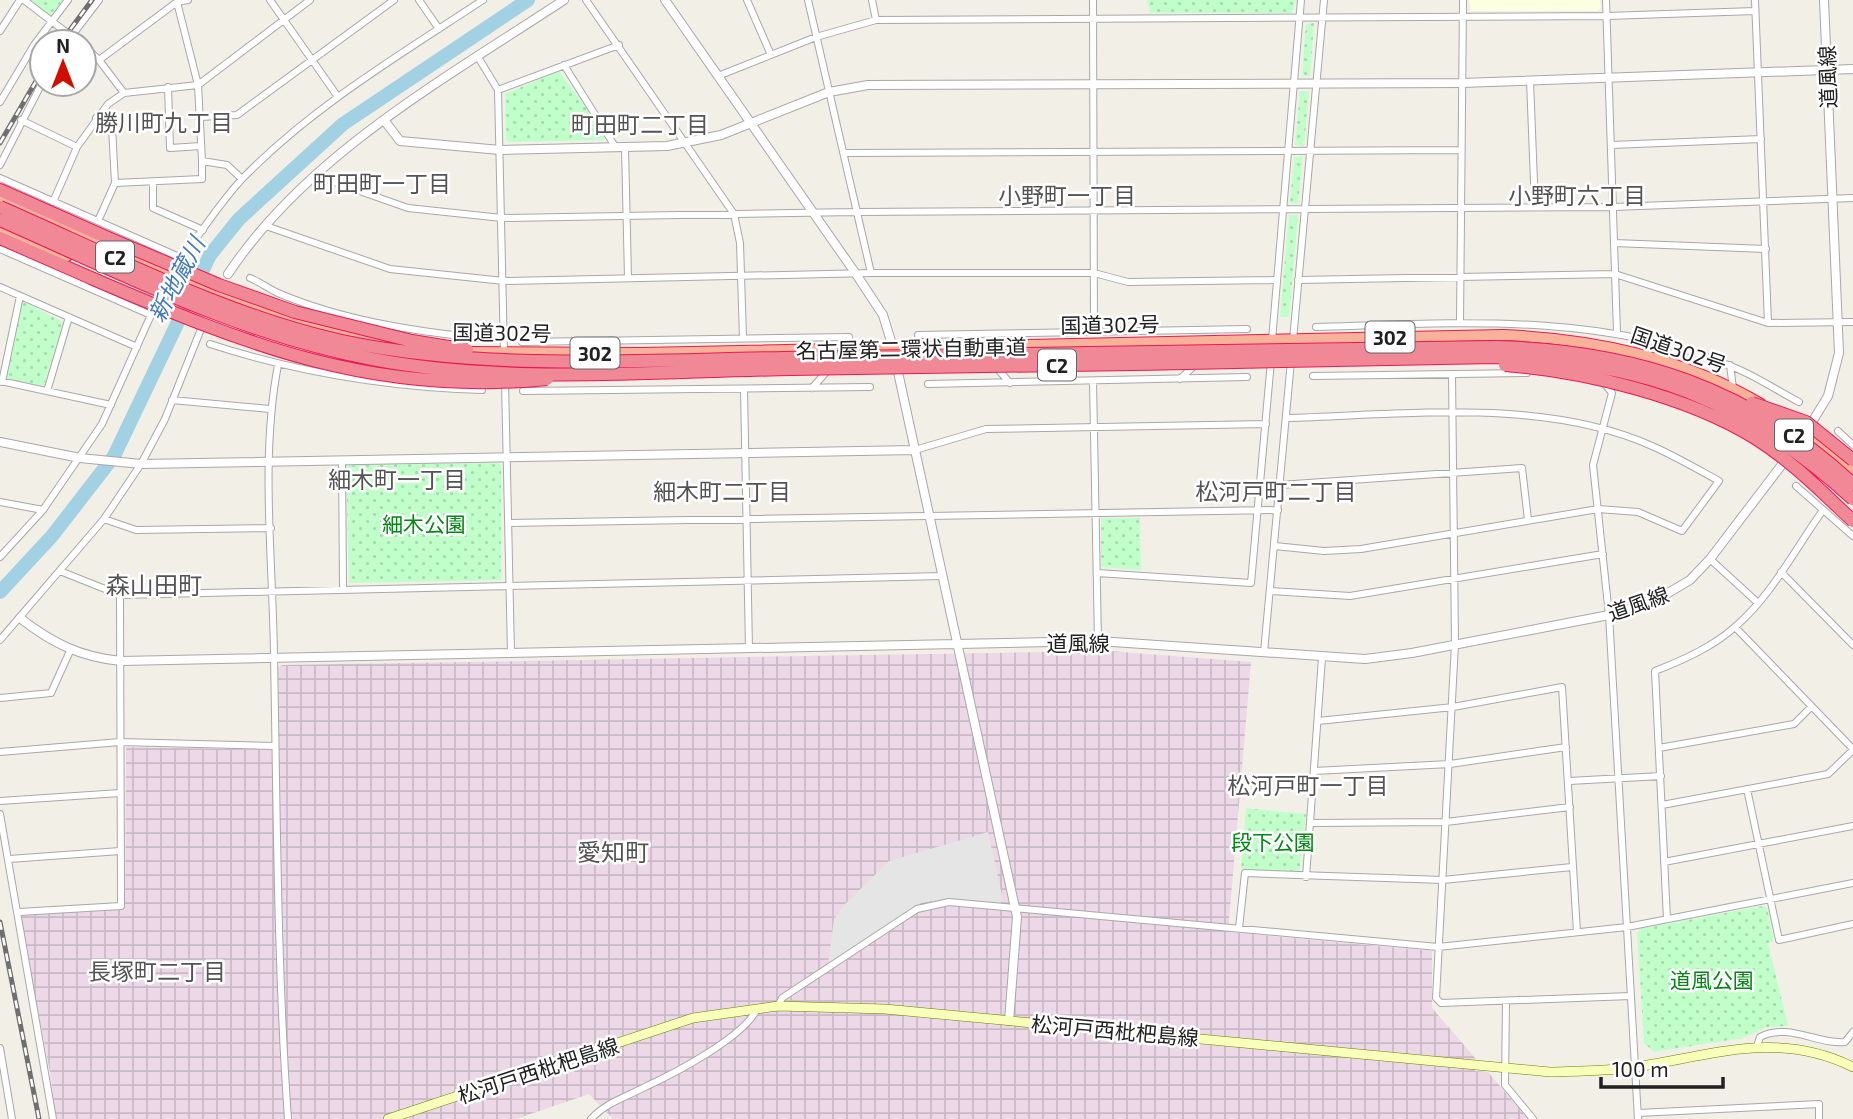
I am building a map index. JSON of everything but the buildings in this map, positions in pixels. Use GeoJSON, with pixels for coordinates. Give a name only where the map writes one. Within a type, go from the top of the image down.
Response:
{"type":"FeatureCollection","features":[{"type":"Feature","properties":{"kind":"highway"},"geometry":{"type":"LineString","coordinates":[[0,190],[260,301],[412,341],[500,354],[627,366]]}},
{"type":"Feature","properties":{"kind":"highway","name":"国道302号"},"geometry":{"type":"LineString","coordinates":[[0,200],[215,293],[303,323],[419,347],[504,353],[602,353],[801,349],[849,342],[893,347],[1503,335],[1574,340],[1657,358],[1730,392],[1806,433],[1852,466]]}},
{"type":"Feature","properties":{"kind":"highway","name":"名古屋第二環状自動車道"},"geometry":{"type":"LineString","coordinates":[[0,208],[230,306],[338,340],[452,357],[627,366],[1545,358],[1587,363],[1649,378],[1723,406],[1764,428],[1822,471],[1853,499]]}},
{"type":"Feature","properties":{"kind":"highway","name":"名古屋第二環状自動車道"},"geometry":{"type":"LineString","coordinates":[[0,220],[229,319],[337,352],[456,371],[1364,348],[1546,348],[1625,360],[1730,392],[1801,440],[1853,484]]}},
{"type":"Feature","properties":{"kind":"highway","name":"国道302号"},"geometry":{"type":"LineString","coordinates":[[0,227],[109,275],[128,278],[152,274],[177,276]]}},
{"type":"Feature","properties":{"kind":"highway"},"geometry":{"type":"LineString","coordinates":[[0,238],[230,337],[290,356],[371,373],[450,384],[500,384],[627,366]]}},
{"type":"Feature","properties":{"kind":"highway"},"geometry":{"type":"LineString","coordinates":[[1363,359],[1531,367],[1587,375],[1617,383],[1704,413],[1754,437],[1814,484],[1850,525]]}},
{"type":"Feature","properties":{"kind":"highway"},"geometry":{"type":"LineString","coordinates":[[1730,392],[1806,422],[1852,466]]}},
{"type":"Feature","properties":{"kind":"main road","name":"松河戸西枇杷島線"},"geometry":{"type":"LineString","coordinates":[[388,1119],[692,1018],[778,1006],[885,1009],[1550,1072],[1634,1067],[1757,1046],[1804,1049],[1853,1067]]}},
{"type":"Feature","properties":{"kind":"street"},"geometry":{"type":"LineString","coordinates":[[0,32],[22,0],[59,28]]}},
{"type":"Feature","properties":{"kind":"street"},"geometry":{"type":"LineString","coordinates":[[0,102],[68,0]]}},
{"type":"Feature","properties":{"kind":"street"},"geometry":{"type":"LineString","coordinates":[[77,28],[99,0]]}},
{"type":"Feature","properties":{"kind":"street"},"geometry":{"type":"LineString","coordinates":[[124,93],[99,60],[177,2],[188,0]]}},
{"type":"Feature","properties":{"kind":"street"},"geometry":{"type":"LineString","coordinates":[[270,0],[338,97]]}},
{"type":"Feature","properties":{"kind":"street"},"geometry":{"type":"LineString","coordinates":[[53,202],[77,147],[96,118],[124,93],[198,85],[310,0]]}},
{"type":"Feature","properties":{"kind":"street"},"geometry":{"type":"LineString","coordinates":[[200,117],[237,115],[394,0]]}},
{"type":"Feature","properties":{"kind":"street"},"geometry":{"type":"LineString","coordinates":[[419,0],[439,29]]}},
{"type":"Feature","properties":{"kind":"street"},"geometry":{"type":"LineString","coordinates":[[0,178],[181,256],[242,179],[338,97],[483,0]]}},
{"type":"Feature","properties":{"kind":"street"},"geometry":{"type":"LineString","coordinates":[[0,640],[104,519],[141,464],[172,400],[183,366],[215,293],[245,248],[317,176],[384,120],[564,0]]}},
{"type":"Feature","properties":{"kind":"street"},"geometry":{"type":"LineString","coordinates":[[586,0],[734,214],[740,243],[743,338]]}},
{"type":"Feature","properties":{"kind":"street"},"geometry":{"type":"LineString","coordinates":[[665,0],[883,316],[893,347],[1015,907],[1009,1021]]}},
{"type":"Feature","properties":{"kind":"street"},"geometry":{"type":"LineString","coordinates":[[747,0],[771,55]]}},
{"type":"Feature","properties":{"kind":"street"},"geometry":{"type":"LineString","coordinates":[[808,0],[871,273]]}},
{"type":"Feature","properties":{"kind":"street"},"geometry":{"type":"LineString","coordinates":[[872,0],[876,20]]}},
{"type":"Feature","properties":{"kind":"street"},"geometry":{"type":"LineString","coordinates":[[1093,0],[1094,332]]}},
{"type":"Feature","properties":{"kind":"street"},"geometry":{"type":"LineString","coordinates":[[1097,573],[1251,583],[1301,0]]}},
{"type":"Feature","properties":{"kind":"street"},"geometry":{"type":"LineString","coordinates":[[1264,652],[1324,0]]}},
{"type":"Feature","properties":{"kind":"street"},"geometry":{"type":"LineString","coordinates":[[1460,323],[1463,0]]}},
{"type":"Feature","properties":{"kind":"street"},"geometry":{"type":"LineString","coordinates":[[1606,0],[1617,333]]}},
{"type":"Feature","properties":{"kind":"street"},"geometry":{"type":"LineString","coordinates":[[1755,0],[1768,323]]}},
{"type":"Feature","properties":{"kind":"street","name":"道風線"},"geometry":{"type":"LineString","coordinates":[[70,651],[121,662],[1098,641],[1365,659],[1609,615],[1653,603],[1674,591],[1710,559],[1806,433],[1828,396],[1838,367],[1839,322],[1824,0]]}},
{"type":"Feature","properties":{"kind":"street"},"geometry":{"type":"LineString","coordinates":[[115,183],[202,179],[198,85],[177,2]]}},
{"type":"Feature","properties":{"kind":"street"},"geometry":{"type":"LineString","coordinates":[[718,76],[816,37],[876,20],[1607,16],[1755,11]]}},
{"type":"Feature","properties":{"kind":"street"},"geometry":{"type":"LineString","coordinates":[[498,90],[619,45]]}},
{"type":"Feature","properties":{"kind":"street"},"geometry":{"type":"LineString","coordinates":[[478,57],[498,90],[511,653]]}},
{"type":"Feature","properties":{"kind":"street"},"geometry":{"type":"LineString","coordinates":[[564,65],[620,147],[627,216],[628,278]]}},
{"type":"Feature","properties":{"kind":"street"},"geometry":{"type":"LineString","coordinates":[[384,120],[400,141],[500,150],[620,147],[686,144],[829,92],[868,85],[1462,83],[1853,69]]}},
{"type":"Feature","properties":{"kind":"street"},"geometry":{"type":"LineString","coordinates":[[1530,81],[1535,207]]}},
{"type":"Feature","properties":{"kind":"street"},"geometry":{"type":"LineString","coordinates":[[168,87],[170,148],[201,146]]}},
{"type":"Feature","properties":{"kind":"street"},"geometry":{"type":"LineString","coordinates":[[0,165],[33,98]]}},
{"type":"Feature","properties":{"kind":"street"},"geometry":{"type":"LineString","coordinates":[[96,118],[112,127],[115,183],[98,221]]}},
{"type":"Feature","properties":{"kind":"street"},"geometry":{"type":"LineString","coordinates":[[21,120],[77,147]]}},
{"type":"Feature","properties":{"kind":"street"},"geometry":{"type":"LineString","coordinates":[[1612,145],[1761,139]]}},
{"type":"Feature","properties":{"kind":"street"},"geometry":{"type":"LineString","coordinates":[[844,153],[1461,150]]}},
{"type":"Feature","properties":{"kind":"street"},"geometry":{"type":"LineString","coordinates":[[202,161],[227,164],[242,179]]}},
{"type":"Feature","properties":{"kind":"street"},"geometry":{"type":"LineString","coordinates":[[317,176],[408,208],[502,218],[856,212],[1613,207],[1853,198]]}},
{"type":"Feature","properties":{"kind":"street"},"geometry":{"type":"LineString","coordinates":[[153,183],[153,208],[203,230]]}},
{"type":"Feature","properties":{"kind":"street"},"geometry":{"type":"LineString","coordinates":[[266,226],[390,270],[504,281],[871,273],[1094,273],[1128,282],[1276,280]]}},
{"type":"Feature","properties":{"kind":"street"},"geometry":{"type":"LineString","coordinates":[[130,235],[144,263]]}},
{"type":"Feature","properties":{"kind":"street"},"geometry":{"type":"LineString","coordinates":[[1614,243],[1766,249]]}},
{"type":"Feature","properties":{"kind":"street"},"geometry":{"type":"LineString","coordinates":[[0,249],[151,315],[84,458],[43,510],[0,557]]}},
{"type":"Feature","properties":{"kind":"street"},"geometry":{"type":"LineString","coordinates":[[1298,280],[1615,274],[1768,323],[1853,322]]}},
{"type":"Feature","properties":{"kind":"street"},"geometry":{"type":"LineString","coordinates":[[250,278],[276,292],[345,314],[411,329],[480,338]]}},
{"type":"Feature","properties":{"kind":"street"},"geometry":{"type":"LineString","coordinates":[[0,287],[137,347]]}},
{"type":"Feature","properties":{"kind":"street"},"geometry":{"type":"LineString","coordinates":[[20,296],[1,382],[111,405]]}},
{"type":"Feature","properties":{"kind":"street"},"geometry":{"type":"LineString","coordinates":[[332,376],[303,323],[313,319],[333,321],[345,314]]}},
{"type":"Feature","properties":{"kind":"street"},"geometry":{"type":"LineString","coordinates":[[47,391],[69,317]]}},
{"type":"Feature","properties":{"kind":"street"},"geometry":{"type":"LineString","coordinates":[[1316,327],[1460,323],[1540,325],[1617,333],[1675,346],[1730,365],[1799,402]]}},
{"type":"Feature","properties":{"kind":"street"},"geometry":{"type":"LineString","coordinates":[[411,329],[419,347]]}},
{"type":"Feature","properties":{"kind":"street"},"geometry":{"type":"LineString","coordinates":[[918,335],[1247,329]]}},
{"type":"Feature","properties":{"kind":"street"},"geometry":{"type":"LineString","coordinates":[[1172,330],[1181,341]]}},
{"type":"Feature","properties":{"kind":"street"},"geometry":{"type":"LineString","coordinates":[[944,346],[959,334]]}},
{"type":"Feature","properties":{"kind":"street"},"geometry":{"type":"LineString","coordinates":[[792,337],[801,349]]}},
{"type":"Feature","properties":{"kind":"street"},"geometry":{"type":"LineString","coordinates":[[522,342],[792,337],[849,342]]}},
{"type":"Feature","properties":{"kind":"street"},"geometry":{"type":"LineString","coordinates":[[1381,338],[1411,374]]}},
{"type":"Feature","properties":{"kind":"street"},"geometry":{"type":"LineString","coordinates":[[563,353],[573,341]]}},
{"type":"Feature","properties":{"kind":"street"},"geometry":{"type":"LineString","coordinates":[[1180,379],[1221,341]]}},
{"type":"Feature","properties":{"kind":"street"},"geometry":{"type":"LineString","coordinates":[[812,388],[849,342]]}},
{"type":"Feature","properties":{"kind":"street"},"geometry":{"type":"LineString","coordinates":[[210,344],[278,365],[332,376],[410,387],[482,390]]}},
{"type":"Feature","properties":{"kind":"street"},"geometry":{"type":"LineString","coordinates":[[976,346],[1010,383]]}},
{"type":"Feature","properties":{"kind":"street"},"geometry":{"type":"LineString","coordinates":[[410,387],[436,349]]}},
{"type":"Feature","properties":{"kind":"street"},"geometry":{"type":"LineString","coordinates":[[602,353],[621,391]]}},
{"type":"Feature","properties":{"kind":"street"},"geometry":{"type":"LineString","coordinates":[[278,365],[270,409],[271,528],[275,659],[277,949],[288,1119]]}},
{"type":"Feature","properties":{"kind":"street"},"geometry":{"type":"LineString","coordinates":[[1730,365],[1730,392]]}},
{"type":"Feature","properties":{"kind":"street"},"geometry":{"type":"LineString","coordinates":[[1452,373],[1455,644],[1436,998],[1441,1003],[1631,996]]}},
{"type":"Feature","properties":{"kind":"street"},"geometry":{"type":"LineString","coordinates":[[1313,376],[1550,374],[1604,383],[1612,393],[1593,464],[1609,615],[1638,1116],[1819,1104],[1819,1119]]}},
{"type":"Feature","properties":{"kind":"street"},"geometry":{"type":"LineString","coordinates":[[929,384],[1247,377]]}},
{"type":"Feature","properties":{"kind":"street"},"geometry":{"type":"LineString","coordinates":[[1093,381],[1098,641]]}},
{"type":"Feature","properties":{"kind":"street"},"geometry":{"type":"LineString","coordinates":[[523,391],[870,387]]}},
{"type":"Feature","properties":{"kind":"street"},"geometry":{"type":"LineString","coordinates":[[744,389],[749,649]]}},
{"type":"Feature","properties":{"kind":"street"},"geometry":{"type":"LineString","coordinates":[[172,400],[270,409]]}},
{"type":"Feature","properties":{"kind":"street"},"geometry":{"type":"LineString","coordinates":[[1275,546],[1341,551],[1598,509],[1638,512],[1682,531],[1719,481],[1651,445],[1601,429],[1526,416],[1452,414],[1286,418]]}},
{"type":"Feature","properties":{"kind":"street"},"geometry":{"type":"LineString","coordinates":[[0,442],[84,458],[141,464],[915,450],[986,429],[1266,424]]}},
{"type":"Feature","properties":{"kind":"street"},"geometry":{"type":"LineString","coordinates":[[1838,431],[1853,445]]}},
{"type":"Feature","properties":{"kind":"street"},"geometry":{"type":"LineString","coordinates":[[342,460],[343,589]]}},
{"type":"Feature","properties":{"kind":"street"},"geometry":{"type":"LineString","coordinates":[[1280,485],[1522,468],[1528,520]]}},
{"type":"Feature","properties":{"kind":"street"},"geometry":{"type":"LineString","coordinates":[[1796,486],[1850,525]]}},
{"type":"Feature","properties":{"kind":"street"},"geometry":{"type":"LineString","coordinates":[[0,502],[43,510]]}},
{"type":"Feature","properties":{"kind":"street"},"geometry":{"type":"LineString","coordinates":[[508,523],[1278,510]]}},
{"type":"Feature","properties":{"kind":"street"},"geometry":{"type":"LineString","coordinates":[[1853,510],[1850,525],[1853,536]]}},
{"type":"Feature","properties":{"kind":"street"},"geometry":{"type":"LineString","coordinates":[[1667,919],[1655,671],[1683,659],[1735,627],[1758,603],[1821,513]]}},
{"type":"Feature","properties":{"kind":"street"},"geometry":{"type":"LineString","coordinates":[[104,519],[136,530],[271,528]]}},
{"type":"Feature","properties":{"kind":"street"},"geometry":{"type":"LineString","coordinates":[[1271,591],[1350,596],[1455,581],[1603,554]]}},
{"type":"Feature","properties":{"kind":"street"},"geometry":{"type":"LineString","coordinates":[[1710,559],[1758,603]]}},
{"type":"Feature","properties":{"kind":"street"},"geometry":{"type":"LineString","coordinates":[[60,571],[120,595],[943,576]]}},
{"type":"Feature","properties":{"kind":"street"},"geometry":{"type":"LineString","coordinates":[[1781,572],[1853,645]]}},
{"type":"Feature","properties":{"kind":"street"},"geometry":{"type":"LineString","coordinates":[[19,912],[121,906],[120,595]]}},
{"type":"Feature","properties":{"kind":"street"},"geometry":{"type":"LineString","coordinates":[[0,698],[51,693],[70,651],[20,618]]}},
{"type":"Feature","properties":{"kind":"street"},"geometry":{"type":"LineString","coordinates":[[1662,805],[1828,774],[1853,750],[1735,627]]}},
{"type":"Feature","properties":{"kind":"street"},"geometry":{"type":"LineString","coordinates":[[1306,877],[1322,658]]}},
{"type":"Feature","properties":{"kind":"street"},"geometry":{"type":"LineString","coordinates":[[1318,721],[1453,707],[1562,687],[1577,932]]}},
{"type":"Feature","properties":{"kind":"street"},"geometry":{"type":"LineString","coordinates":[[1660,748],[1794,724],[1811,707]]}},
{"type":"Feature","properties":{"kind":"street"},"geometry":{"type":"LineString","coordinates":[[0,752],[120,742],[274,746]]}},
{"type":"Feature","properties":{"kind":"street"},"geometry":{"type":"LineString","coordinates":[[1314,771],[1450,764],[1566,747]]}},
{"type":"Feature","properties":{"kind":"street"},"geometry":{"type":"LineString","coordinates":[[1569,781],[1661,776]]}},
{"type":"Feature","properties":{"kind":"street"},"geometry":{"type":"LineString","coordinates":[[1747,789],[1779,940],[1853,924]]}},
{"type":"Feature","properties":{"kind":"street"},"geometry":{"type":"LineString","coordinates":[[0,801],[120,793]]}},
{"type":"Feature","properties":{"kind":"street"},"geometry":{"type":"LineString","coordinates":[[1310,822],[1446,822],[1570,807]]}},
{"type":"Feature","properties":{"kind":"street"},"geometry":{"type":"LineString","coordinates":[[0,814],[53,1119]]}},
{"type":"Feature","properties":{"kind":"street"},"geometry":{"type":"LineString","coordinates":[[1664,862],[1853,826]]}},
{"type":"Feature","properties":{"kind":"street"},"geometry":{"type":"LineString","coordinates":[[9,859],[120,851]]}},
{"type":"Feature","properties":{"kind":"street"},"geometry":{"type":"LineString","coordinates":[[1239,928],[1245,873],[1443,880],[1572,867]]}},
{"type":"Feature","properties":{"kind":"street"},"geometry":{"type":"LineString","coordinates":[[778,1006],[782,998],[917,909],[948,902],[1438,947],[1627,927],[1853,883]]}},
{"type":"Feature","properties":{"kind":"street"},"geometry":{"type":"LineString","coordinates":[[1506,1000],[1505,1085],[1533,1119]]}},
{"type":"Feature","properties":{"kind":"street"},"geometry":{"type":"LineString","coordinates":[[591,1119],[599,1109],[666,1077],[727,1038],[752,1019],[757,1009]]}},
{"type":"Feature","properties":{"kind":"street"},"geometry":{"type":"LineString","coordinates":[[1757,1046],[1760,1037],[1773,1032],[1813,1036],[1837,1043],[1845,1042],[1853,1032]]}},
{"type":"Feature","properties":{"kind":"street"},"geometry":{"type":"LineString","coordinates":[[0,1048],[3,1087],[12,1119]]}},
{"type":"Feature","properties":{"kind":"shaded area"},"geometry":{"type":"Polygon","coordinates":[[[1469,0],[1600,0],[1601,8],[1597,11],[1471,11],[1469,0]]]}},
{"type":"Feature","properties":{"kind":"shaded area"},"geometry":{"type":"Polygon","coordinates":[[[1109,651],[1251,662],[1228,932],[1432,951],[1432,1008],[1476,1059],[1475,1071],[1488,1072],[1528,1119],[613,1119],[589,1094],[516,1119],[56,1119],[50,1072],[20,919],[23,915],[125,907],[126,747],[279,750],[278,668],[282,665],[1109,651]]]}},
{"type":"Feature","properties":{"kind":"shaded area"},"geometry":{"type":"Polygon","coordinates":[[[988,832],[1003,900],[1000,903],[942,899],[921,903],[828,964],[834,919],[846,903],[889,861],[988,832]]]}},
{"type":"Feature","properties":{"kind":"green space"},"geometry":{"type":"Polygon","coordinates":[[[31,0],[63,0],[50,16],[31,0]]]}},
{"type":"Feature","properties":{"kind":"green space"},"geometry":{"type":"Polygon","coordinates":[[[1147,0],[1296,0],[1292,13],[1150,13],[1147,0]]]}},
{"type":"Feature","properties":{"kind":"green space"},"geometry":{"type":"Polygon","coordinates":[[[1314,23],[1310,76],[1302,76],[1306,24],[1314,23]]]}},
{"type":"Feature","properties":{"kind":"green space"},"geometry":{"type":"Polygon","coordinates":[[[559,71],[606,135],[603,140],[506,140],[505,94],[559,71]]]}},
{"type":"Feature","properties":{"kind":"green space"},"geometry":{"type":"Polygon","coordinates":[[[1300,91],[1309,91],[1304,146],[1295,145],[1300,91]]]}},
{"type":"Feature","properties":{"kind":"green space"},"geometry":{"type":"Polygon","coordinates":[[[1303,156],[1298,204],[1290,203],[1294,157],[1303,156]]]}},
{"type":"Feature","properties":{"kind":"green space"},"geometry":{"type":"Polygon","coordinates":[[[1289,215],[1298,215],[1289,317],[1280,317],[1289,215]]]}},
{"type":"Feature","properties":{"kind":"green space"},"geometry":{"type":"Polygon","coordinates":[[[24,302],[63,322],[44,385],[41,386],[9,380],[7,377],[21,304],[24,302]]]}},
{"type":"Feature","properties":{"kind":"green space","name":"細木公園"},"geometry":{"type":"Polygon","coordinates":[[[498,463],[501,466],[501,580],[349,583],[346,465],[498,463]]]}},
{"type":"Feature","properties":{"kind":"green space"},"geometry":{"type":"Polygon","coordinates":[[[1101,518],[1140,518],[1141,570],[1101,567],[1101,518]]]}},
{"type":"Feature","properties":{"kind":"green space","name":"段下公園"},"geometry":{"type":"Polygon","coordinates":[[[1246,808],[1306,814],[1299,874],[1241,869],[1246,808]]]}},
{"type":"Feature","properties":{"kind":"green space","name":"道風公園"},"geometry":{"type":"Polygon","coordinates":[[[1763,906],[1767,908],[1774,941],[1768,943],[1788,1026],[1767,1027],[1743,1038],[1654,1052],[1644,1043],[1637,933],[1640,929],[1763,906]]]}},
{"type":"Feature","properties":{"kind":"waterway","name":"新地蔵川"},"geometry":{"type":"LineString","coordinates":[[0,592],[52,536],[114,456],[210,255],[239,219],[343,124],[528,0]]}},
{"type":"Feature","properties":{"kind":"railway"},"geometry":{"type":"LineString","coordinates":[[71,28],[92,0]]}},
{"type":"Feature","properties":{"kind":"railway"},"geometry":{"type":"LineString","coordinates":[[0,143],[28,95]]}},
{"type":"Feature","properties":{"kind":"railway"},"geometry":{"type":"LineString","coordinates":[[0,922],[39,1119]]}},
{"type":"Feature","properties":{"kind":"district","name":"勝川町九丁目"},"geometry":{"type":"Point","coordinates":[164,122]}},
{"type":"Feature","properties":{"kind":"district","name":"町田町二丁目"},"geometry":{"type":"Point","coordinates":[640,124]}},
{"type":"Feature","properties":{"kind":"district","name":"町田町一丁目"},"geometry":{"type":"Point","coordinates":[382,183]}},
{"type":"Feature","properties":{"kind":"district","name":"小野町一丁目"},"geometry":{"type":"Point","coordinates":[1067,195]}},
{"type":"Feature","properties":{"kind":"district","name":"小野町六丁目"},"geometry":{"type":"Point","coordinates":[1577,195]}},
{"type":"Feature","properties":{"kind":"district","name":"細木町一丁目"},"geometry":{"type":"Point","coordinates":[397,479]}},
{"type":"Feature","properties":{"kind":"district","name":"細木町二丁目"},"geometry":{"type":"Point","coordinates":[722,491]}},
{"type":"Feature","properties":{"kind":"district","name":"松河戸町二丁目"},"geometry":{"type":"Point","coordinates":[1276,491]}},
{"type":"Feature","properties":{"kind":"district","name":"森山田町"},"geometry":{"type":"Point","coordinates":[154,584]}},
{"type":"Feature","properties":{"kind":"district","name":"松河戸町一丁目"},"geometry":{"type":"Point","coordinates":[1308,785]}},
{"type":"Feature","properties":{"kind":"district","name":"愛知町"},"geometry":{"type":"Point","coordinates":[613,851]}},
{"type":"Feature","properties":{"kind":"district","name":"長塚町二丁目"},"geometry":{"type":"Point","coordinates":[157,971]}}]}
